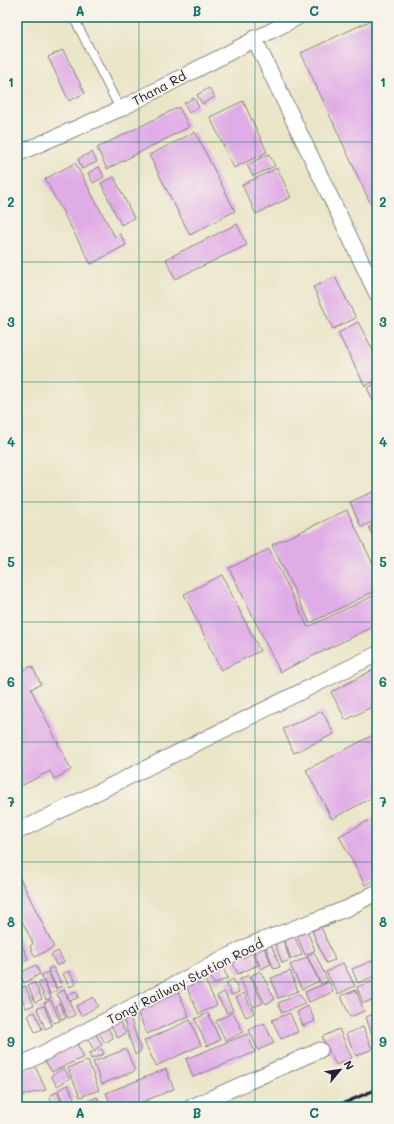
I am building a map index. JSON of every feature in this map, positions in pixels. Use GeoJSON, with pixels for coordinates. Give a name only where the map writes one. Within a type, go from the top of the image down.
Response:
{"type":"FeatureCollection","features":[{"type":"Feature","properties":{"kind":"street","name":"Thana Rd"},"geometry":{"type":"LineString","coordinates":[[17,154],[120,109],[254,38],[298,17]]}},
{"type":"Feature","properties":{"kind":"street"},"geometry":{"type":"LineString","coordinates":[[254,38],[377,294]]}},
{"type":"Feature","properties":{"kind":"street"},"geometry":{"type":"LineString","coordinates":[[17,832],[377,654]]}},
{"type":"Feature","properties":{"kind":"street","name":"Tongi Railway Station Road"},"geometry":{"type":"LineString","coordinates":[[17,1067],[250,945],[348,908],[377,892]]}},
{"type":"Feature","properties":{"kind":"street"},"geometry":{"type":"LineString","coordinates":[[191,1107],[320,1050]]}},
{"type":"Feature","properties":{"kind":"lane"},"geometry":{"type":"LineString","coordinates":[[80,17],[77,24],[120,109]]}},
{"type":"Feature","properties":{"kind":"building"},"geometry":{"type":"Polygon","coordinates":[[[374,19],[377,24],[377,207],[373,209],[301,53],[374,19]]]}},
{"type":"Feature","properties":{"kind":"building"},"geometry":{"type":"Polygon","coordinates":[[[63,50],[85,93],[69,101],[48,57],[63,50]]]}},
{"type":"Feature","properties":{"kind":"building"},"geometry":{"type":"Polygon","coordinates":[[[209,88],[215,97],[202,104],[197,95],[209,88]]]}},
{"type":"Feature","properties":{"kind":"building"},"geometry":{"type":"Polygon","coordinates":[[[194,98],[199,107],[189,113],[184,103],[194,98]]]}},
{"type":"Feature","properties":{"kind":"building"},"geometry":{"type":"Polygon","coordinates":[[[243,101],[267,152],[234,168],[210,117],[243,101]]]}},
{"type":"Feature","properties":{"kind":"building"},"geometry":{"type":"Polygon","coordinates":[[[179,107],[189,127],[107,169],[97,148],[179,107]]]}},
{"type":"Feature","properties":{"kind":"building"},"geometry":{"type":"Polygon","coordinates":[[[195,132],[235,211],[190,235],[149,155],[195,132]]]}},
{"type":"Feature","properties":{"kind":"building"},"geometry":{"type":"Polygon","coordinates":[[[92,152],[97,162],[82,169],[78,159],[92,152]]]}},
{"type":"Feature","properties":{"kind":"building"},"geometry":{"type":"Polygon","coordinates":[[[269,154],[275,166],[253,176],[247,165],[269,154]]]}},
{"type":"Feature","properties":{"kind":"building"},"geometry":{"type":"Polygon","coordinates":[[[75,163],[115,237],[120,234],[126,245],[91,264],[45,179],[75,163]]]}},
{"type":"Feature","properties":{"kind":"building"},"geometry":{"type":"Polygon","coordinates":[[[99,167],[104,177],[93,183],[88,173],[99,167]]]}},
{"type":"Feature","properties":{"kind":"building"},"geometry":{"type":"Polygon","coordinates":[[[277,168],[291,197],[256,214],[242,185],[277,168]]]}},
{"type":"Feature","properties":{"kind":"building"},"geometry":{"type":"Polygon","coordinates":[[[114,177],[134,218],[121,225],[101,183],[114,177]]]}},
{"type":"Feature","properties":{"kind":"building"},"geometry":{"type":"Polygon","coordinates":[[[237,224],[247,245],[175,279],[166,259],[237,224]]]}},
{"type":"Feature","properties":{"kind":"building"},"geometry":{"type":"Polygon","coordinates":[[[335,277],[356,318],[333,329],[313,287],[335,277]]]}},
{"type":"Feature","properties":{"kind":"building"},"geometry":{"type":"Polygon","coordinates":[[[358,322],[377,358],[377,380],[365,386],[338,333],[358,322]]]}},
{"type":"Feature","properties":{"kind":"building"},"geometry":{"type":"Polygon","coordinates":[[[377,383],[377,409],[367,388],[377,383]]]}},
{"type":"Feature","properties":{"kind":"building"},"geometry":{"type":"Polygon","coordinates":[[[377,490],[377,520],[361,527],[350,502],[377,490]]]}},
{"type":"Feature","properties":{"kind":"building"},"geometry":{"type":"Polygon","coordinates":[[[347,510],[377,572],[377,590],[310,623],[272,545],[347,510]]]}},
{"type":"Feature","properties":{"kind":"building"},"geometry":{"type":"Polygon","coordinates":[[[377,523],[377,546],[369,527],[377,523]]]}},
{"type":"Feature","properties":{"kind":"building"},"geometry":{"type":"Polygon","coordinates":[[[269,549],[308,627],[377,594],[377,625],[280,672],[229,568],[269,549]]]}},
{"type":"Feature","properties":{"kind":"building"},"geometry":{"type":"Polygon","coordinates":[[[222,575],[260,651],[221,670],[184,594],[222,575]]]}},
{"type":"Feature","properties":{"kind":"building"},"geometry":{"type":"Polygon","coordinates":[[[32,666],[41,684],[31,689],[71,770],[54,779],[50,771],[17,788],[17,673],[32,666]]]}},
{"type":"Feature","properties":{"kind":"building"},"geometry":{"type":"Polygon","coordinates":[[[373,670],[377,678],[377,704],[346,720],[331,692],[373,670]]]}},
{"type":"Feature","properties":{"kind":"building"},"geometry":{"type":"Polygon","coordinates":[[[322,711],[334,734],[294,753],[283,729],[322,711]]]}},
{"type":"Feature","properties":{"kind":"building"},"geometry":{"type":"Polygon","coordinates":[[[377,733],[377,795],[332,819],[306,770],[377,733]]]}},
{"type":"Feature","properties":{"kind":"building"},"geometry":{"type":"Polygon","coordinates":[[[377,816],[377,879],[365,885],[339,836],[377,816]]]}},
{"type":"Feature","properties":{"kind":"building"},"geometry":{"type":"Polygon","coordinates":[[[18,874],[54,947],[35,957],[30,947],[33,943],[17,911],[18,874]]]}},
{"type":"Feature","properties":{"kind":"building"},"geometry":{"type":"Polygon","coordinates":[[[333,917],[335,923],[323,927],[321,922],[333,917]]]}},
{"type":"Feature","properties":{"kind":"building"},"geometry":{"type":"Polygon","coordinates":[[[321,927],[335,960],[326,963],[312,931],[321,927]]]}},
{"type":"Feature","properties":{"kind":"building"},"geometry":{"type":"Polygon","coordinates":[[[306,929],[315,950],[305,955],[296,933],[306,929]]]}},
{"type":"Feature","properties":{"kind":"building"},"geometry":{"type":"Polygon","coordinates":[[[17,934],[28,959],[17,964],[17,934]]]}},
{"type":"Feature","properties":{"kind":"building"},"geometry":{"type":"Polygon","coordinates":[[[294,935],[302,955],[291,959],[284,939],[294,935]]]}},
{"type":"Feature","properties":{"kind":"building"},"geometry":{"type":"Polygon","coordinates":[[[282,937],[290,960],[282,963],[274,940],[282,937]]]}},
{"type":"Feature","properties":{"kind":"building"},"geometry":{"type":"Polygon","coordinates":[[[271,944],[280,967],[274,969],[265,946],[271,944]]]}},
{"type":"Feature","properties":{"kind":"building"},"geometry":{"type":"Polygon","coordinates":[[[263,945],[271,964],[261,969],[253,949],[263,945]]]}},
{"type":"Feature","properties":{"kind":"building"},"geometry":{"type":"Polygon","coordinates":[[[250,948],[258,965],[238,974],[230,957],[250,948]]]}},
{"type":"Feature","properties":{"kind":"building"},"geometry":{"type":"Polygon","coordinates":[[[58,951],[64,962],[57,966],[51,955],[58,951]]]}},
{"type":"Feature","properties":{"kind":"building"},"geometry":{"type":"Polygon","coordinates":[[[314,952],[328,981],[321,984],[307,956],[314,952]]]}},
{"type":"Feature","properties":{"kind":"building"},"geometry":{"type":"Polygon","coordinates":[[[307,957],[319,981],[302,989],[290,965],[307,957]]]}},
{"type":"Feature","properties":{"kind":"building"},"geometry":{"type":"Polygon","coordinates":[[[377,959],[377,975],[358,983],[352,969],[377,959]]]}},
{"type":"Feature","properties":{"kind":"building"},"geometry":{"type":"Polygon","coordinates":[[[219,960],[228,978],[214,984],[206,967],[219,960]]]}},
{"type":"Feature","properties":{"kind":"building"},"geometry":{"type":"Polygon","coordinates":[[[343,963],[355,986],[338,994],[326,972],[343,963]]]}},
{"type":"Feature","properties":{"kind":"building"},"geometry":{"type":"Polygon","coordinates":[[[36,965],[40,974],[24,983],[20,973],[36,965]]]}},
{"type":"Feature","properties":{"kind":"building"},"geometry":{"type":"Polygon","coordinates":[[[53,967],[62,986],[57,988],[48,969],[53,967]]]}},
{"type":"Feature","properties":{"kind":"building"},"geometry":{"type":"Polygon","coordinates":[[[69,971],[76,984],[70,987],[63,974],[69,971]]]}},
{"type":"Feature","properties":{"kind":"building"},"geometry":{"type":"Polygon","coordinates":[[[260,971],[275,999],[266,1004],[251,976],[260,971]]]}},
{"type":"Feature","properties":{"kind":"building"},"geometry":{"type":"Polygon","coordinates":[[[290,971],[298,991],[278,998],[271,978],[290,971]]]}},
{"type":"Feature","properties":{"kind":"building"},"geometry":{"type":"Polygon","coordinates":[[[48,972],[57,991],[50,994],[41,975],[48,972]]]}},
{"type":"Feature","properties":{"kind":"building"},"geometry":{"type":"Polygon","coordinates":[[[249,975],[263,1003],[254,1007],[240,979],[249,975]]]}},
{"type":"Feature","properties":{"kind":"building"},"geometry":{"type":"Polygon","coordinates":[[[203,976],[217,1005],[199,1014],[185,984],[203,976]]]}},
{"type":"Feature","properties":{"kind":"building"},"geometry":{"type":"Polygon","coordinates":[[[233,979],[239,992],[232,995],[226,983],[233,979]]]}},
{"type":"Feature","properties":{"kind":"building"},"geometry":{"type":"Polygon","coordinates":[[[377,979],[377,998],[363,1003],[357,987],[377,979]]]}},
{"type":"Feature","properties":{"kind":"building"},"geometry":{"type":"Polygon","coordinates":[[[44,981],[51,998],[46,1000],[38,983],[44,981]]]}},
{"type":"Feature","properties":{"kind":"building"},"geometry":{"type":"Polygon","coordinates":[[[329,982],[333,992],[309,1002],[305,992],[329,982]]]}},
{"type":"Feature","properties":{"kind":"building"},"geometry":{"type":"Polygon","coordinates":[[[35,983],[42,999],[35,1002],[28,985],[35,983]]]}},
{"type":"Feature","properties":{"kind":"building"},"geometry":{"type":"Polygon","coordinates":[[[25,986],[34,1005],[26,1008],[18,989],[25,986]]]}},
{"type":"Feature","properties":{"kind":"building"},"geometry":{"type":"Polygon","coordinates":[[[177,989],[189,1016],[147,1034],[135,1006],[177,989]]]}},
{"type":"Feature","properties":{"kind":"building"},"geometry":{"type":"Polygon","coordinates":[[[64,990],[75,1015],[68,1018],[57,994],[64,990]]]}},
{"type":"Feature","properties":{"kind":"building"},"geometry":{"type":"Polygon","coordinates":[[[356,990],[364,1011],[350,1017],[341,996],[356,990]]]}},
{"type":"Feature","properties":{"kind":"building"},"geometry":{"type":"Polygon","coordinates":[[[76,991],[79,997],[70,1001],[67,995],[76,991]]]}},
{"type":"Feature","properties":{"kind":"building"},"geometry":{"type":"Polygon","coordinates":[[[224,992],[233,1010],[227,1013],[217,996],[224,992]]]}},
{"type":"Feature","properties":{"kind":"building"},"geometry":{"type":"Polygon","coordinates":[[[244,993],[254,1013],[246,1017],[236,997],[244,993]]]}},
{"type":"Feature","properties":{"kind":"building"},"geometry":{"type":"Polygon","coordinates":[[[300,994],[305,1004],[282,1013],[278,1003],[300,994]]]}},
{"type":"Feature","properties":{"kind":"building"},"geometry":{"type":"Polygon","coordinates":[[[93,997],[98,1006],[81,1016],[76,1006],[93,997]]]}},
{"type":"Feature","properties":{"kind":"building"},"geometry":{"type":"Polygon","coordinates":[[[51,1000],[60,1021],[53,1023],[44,1003],[51,1000]]]}},
{"type":"Feature","properties":{"kind":"building"},"geometry":{"type":"Polygon","coordinates":[[[60,1003],[66,1018],[62,1020],[56,1006],[60,1003]]]}},
{"type":"Feature","properties":{"kind":"building"},"geometry":{"type":"Polygon","coordinates":[[[44,1006],[52,1026],[45,1029],[37,1008],[44,1006]]]}},
{"type":"Feature","properties":{"kind":"building"},"geometry":{"type":"Polygon","coordinates":[[[308,1006],[315,1021],[303,1026],[297,1012],[308,1006]]]}},
{"type":"Feature","properties":{"kind":"building"},"geometry":{"type":"Polygon","coordinates":[[[35,1012],[42,1029],[35,1032],[28,1015],[35,1012]]]}},
{"type":"Feature","properties":{"kind":"building"},"geometry":{"type":"Polygon","coordinates":[[[233,1012],[243,1032],[226,1041],[216,1021],[233,1012]]]}},
{"type":"Feature","properties":{"kind":"building"},"geometry":{"type":"Polygon","coordinates":[[[129,1013],[141,1051],[135,1055],[122,1015],[129,1013]]]}},
{"type":"Feature","properties":{"kind":"building"},"geometry":{"type":"Polygon","coordinates":[[[208,1013],[220,1040],[207,1046],[195,1019],[208,1013]]]}},
{"type":"Feature","properties":{"kind":"building"},"geometry":{"type":"Polygon","coordinates":[[[290,1013],[298,1032],[281,1039],[272,1020],[290,1013]]]}},
{"type":"Feature","properties":{"kind":"building"},"geometry":{"type":"Polygon","coordinates":[[[377,1013],[377,1033],[372,1035],[366,1017],[377,1013]]]}},
{"type":"Feature","properties":{"kind":"building"},"geometry":{"type":"Polygon","coordinates":[[[117,1018],[126,1033],[118,1038],[109,1022],[117,1018]]]}},
{"type":"Feature","properties":{"kind":"building"},"geometry":{"type":"Polygon","coordinates":[[[190,1020],[201,1045],[156,1066],[144,1041],[190,1020]]]}},
{"type":"Feature","properties":{"kind":"building"},"geometry":{"type":"Polygon","coordinates":[[[105,1022],[113,1038],[105,1043],[96,1027],[105,1022]]]}},
{"type":"Feature","properties":{"kind":"building"},"geometry":{"type":"Polygon","coordinates":[[[264,1023],[274,1043],[258,1050],[249,1030],[264,1023]]]}},
{"type":"Feature","properties":{"kind":"building"},"geometry":{"type":"Polygon","coordinates":[[[363,1027],[372,1049],[356,1056],[346,1034],[363,1027]]]}},
{"type":"Feature","properties":{"kind":"building"},"geometry":{"type":"Polygon","coordinates":[[[93,1029],[102,1045],[94,1050],[85,1034],[93,1029]]]}},
{"type":"Feature","properties":{"kind":"building"},"geometry":{"type":"Polygon","coordinates":[[[339,1029],[352,1058],[336,1065],[322,1037],[339,1029]]]}},
{"type":"Feature","properties":{"kind":"building"},"geometry":{"type":"Polygon","coordinates":[[[17,1034],[21,1044],[17,1046],[17,1034]]]}},
{"type":"Feature","properties":{"kind":"building"},"geometry":{"type":"Polygon","coordinates":[[[247,1034],[255,1052],[193,1077],[186,1059],[247,1034]]]}},
{"type":"Feature","properties":{"kind":"building"},"geometry":{"type":"Polygon","coordinates":[[[377,1036],[377,1051],[372,1038],[377,1036]]]}},
{"type":"Feature","properties":{"kind":"building"},"geometry":{"type":"Polygon","coordinates":[[[74,1039],[84,1057],[52,1072],[42,1056],[74,1039]]]}},
{"type":"Feature","properties":{"kind":"building"},"geometry":{"type":"Polygon","coordinates":[[[102,1049],[104,1054],[91,1059],[89,1053],[102,1049]]]}},
{"type":"Feature","properties":{"kind":"building"},"geometry":{"type":"Polygon","coordinates":[[[126,1049],[135,1071],[102,1084],[93,1062],[126,1049]]]}},
{"type":"Feature","properties":{"kind":"building"},"geometry":{"type":"Polygon","coordinates":[[[88,1061],[99,1090],[80,1097],[68,1068],[88,1061]]]}},
{"type":"Feature","properties":{"kind":"building"},"geometry":{"type":"Polygon","coordinates":[[[35,1066],[46,1090],[22,1095],[17,1084],[17,1072],[35,1066]]]}},
{"type":"Feature","properties":{"kind":"building"},"geometry":{"type":"Polygon","coordinates":[[[64,1068],[70,1078],[57,1086],[51,1076],[64,1068]]]}},
{"type":"Feature","properties":{"kind":"building"},"geometry":{"type":"Polygon","coordinates":[[[166,1069],[174,1089],[130,1107],[112,1107],[106,1093],[166,1069]]]}},
{"type":"Feature","properties":{"kind":"building"},"geometry":{"type":"Polygon","coordinates":[[[68,1085],[74,1099],[64,1104],[58,1090],[68,1085]]]}},
{"type":"Feature","properties":{"kind":"building"},"geometry":{"type":"Polygon","coordinates":[[[57,1092],[63,1105],[54,1107],[49,1096],[57,1092]]]}},
{"type":"Feature","properties":{"kind":"building"},"geometry":{"type":"Polygon","coordinates":[[[17,1095],[23,1107],[17,1107],[17,1095]]]}},
{"type":"Feature","properties":{"kind":"building"},"geometry":{"type":"Polygon","coordinates":[[[97,1097],[102,1107],[86,1107],[84,1103],[97,1097]]]}},
{"type":"Feature","properties":{"kind":"railway"},"geometry":{"type":"LineString","coordinates":[[335,1107],[377,1089]]}},
{"type":"Feature","properties":{"kind":"railway"},"geometry":{"type":"LineString","coordinates":[[372,1107],[377,1105]]}}]}
